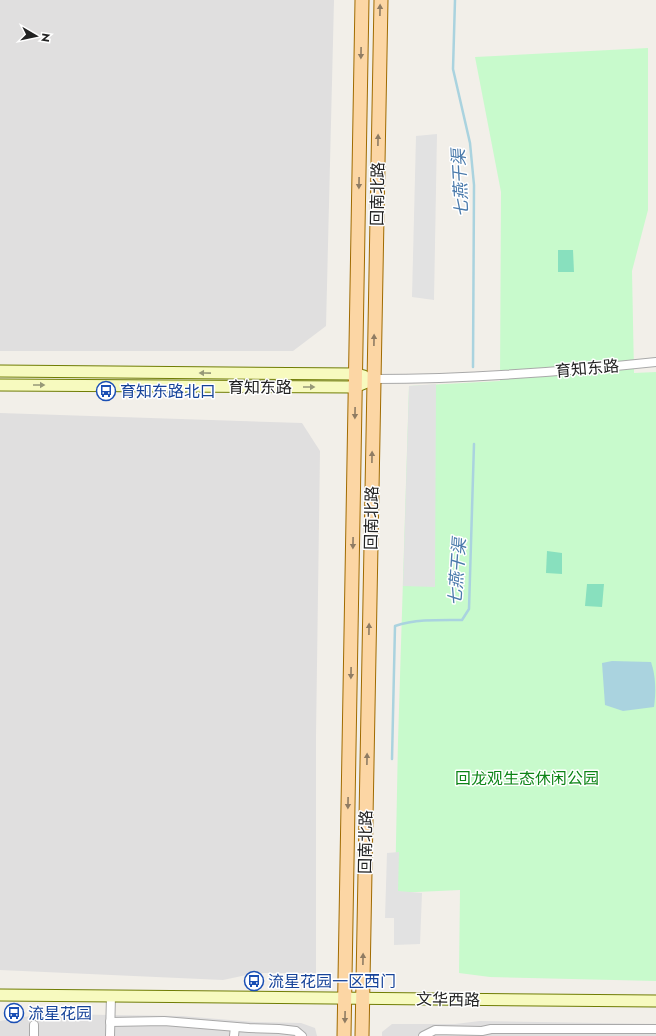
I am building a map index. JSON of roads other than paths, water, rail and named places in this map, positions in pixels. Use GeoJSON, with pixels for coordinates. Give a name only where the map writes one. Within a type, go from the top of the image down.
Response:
{"type":"FeatureCollection","features":[{"type":"Feature","properties":{"kind":"main road","name":"回南北路"},"geometry":{"type":"LineString","coordinates":[[344,1036],[362,0]]}},
{"type":"Feature","properties":{"kind":"main road","name":"回南北路"},"geometry":{"type":"LineString","coordinates":[[362,1036],[381,0]]}},
{"type":"Feature","properties":{"kind":"main road","name":"育知东路"},"geometry":{"type":"LineString","coordinates":[[0,371],[356,374],[374,379]]}},
{"type":"Feature","properties":{"kind":"main road","name":"育知东路"},"geometry":{"type":"LineString","coordinates":[[0,385],[355,387],[374,379]]}},
{"type":"Feature","properties":{"kind":"main road","name":"文华西路"},"geometry":{"type":"LineString","coordinates":[[0,995],[656,1001]]}},
{"type":"Feature","properties":{"kind":"street","name":"育知东路"},"geometry":{"type":"LineString","coordinates":[[374,379],[423,379],[491,375],[608,367],[656,362]]}},
{"type":"Feature","properties":{"kind":"street"},"geometry":{"type":"LineString","coordinates":[[110,1036],[111,996]]}},
{"type":"Feature","properties":{"kind":"street"},"geometry":{"type":"LineString","coordinates":[[110,1022],[164,1021],[273,1032],[296,1031],[302,1036]]}},
{"type":"Feature","properties":{"kind":"street"},"geometry":{"type":"LineString","coordinates":[[34,1025],[34,1036]]}},
{"type":"Feature","properties":{"kind":"street"},"geometry":{"type":"LineString","coordinates":[[234,1036],[235,1027]]}},
{"type":"Feature","properties":{"kind":"street"},"geometry":{"type":"LineString","coordinates":[[423,1036],[435,1030],[482,1031],[491,1029],[656,1029]]}},
{"type":"Feature","properties":{"kind":"water"},"geometry":{"type":"Polygon","coordinates":[[[612,661],[651,662],[655,684],[654,707],[623,711],[605,705],[602,663],[612,661]]]}},
{"type":"Feature","properties":{"kind":"waterway","name":"七燕干渠"},"geometry":{"type":"LineString","coordinates":[[455,0],[453,69],[470,143],[474,185],[473,367]]}},
{"type":"Feature","properties":{"kind":"waterway","name":"七燕干渠"},"geometry":{"type":"LineString","coordinates":[[392,759],[395,626],[420,621],[462,620],[469,609],[474,444]]}},
{"type":"Feature","properties":{"kind":"place","name":"育知东路北口"},"geometry":{"type":"Point","coordinates":[106,391]}},
{"type":"Feature","properties":{"kind":"place","name":"流星花园一区西门"},"geometry":{"type":"Point","coordinates":[254,981]}},
{"type":"Feature","properties":{"kind":"place","name":"流星花园"},"geometry":{"type":"Point","coordinates":[14,1013]}},
{"type":"Feature","properties":{"kind":"park label","name":"回龙观生态休闲公园"},"geometry":{"type":"Point","coordinates":[527,778]}}]}
